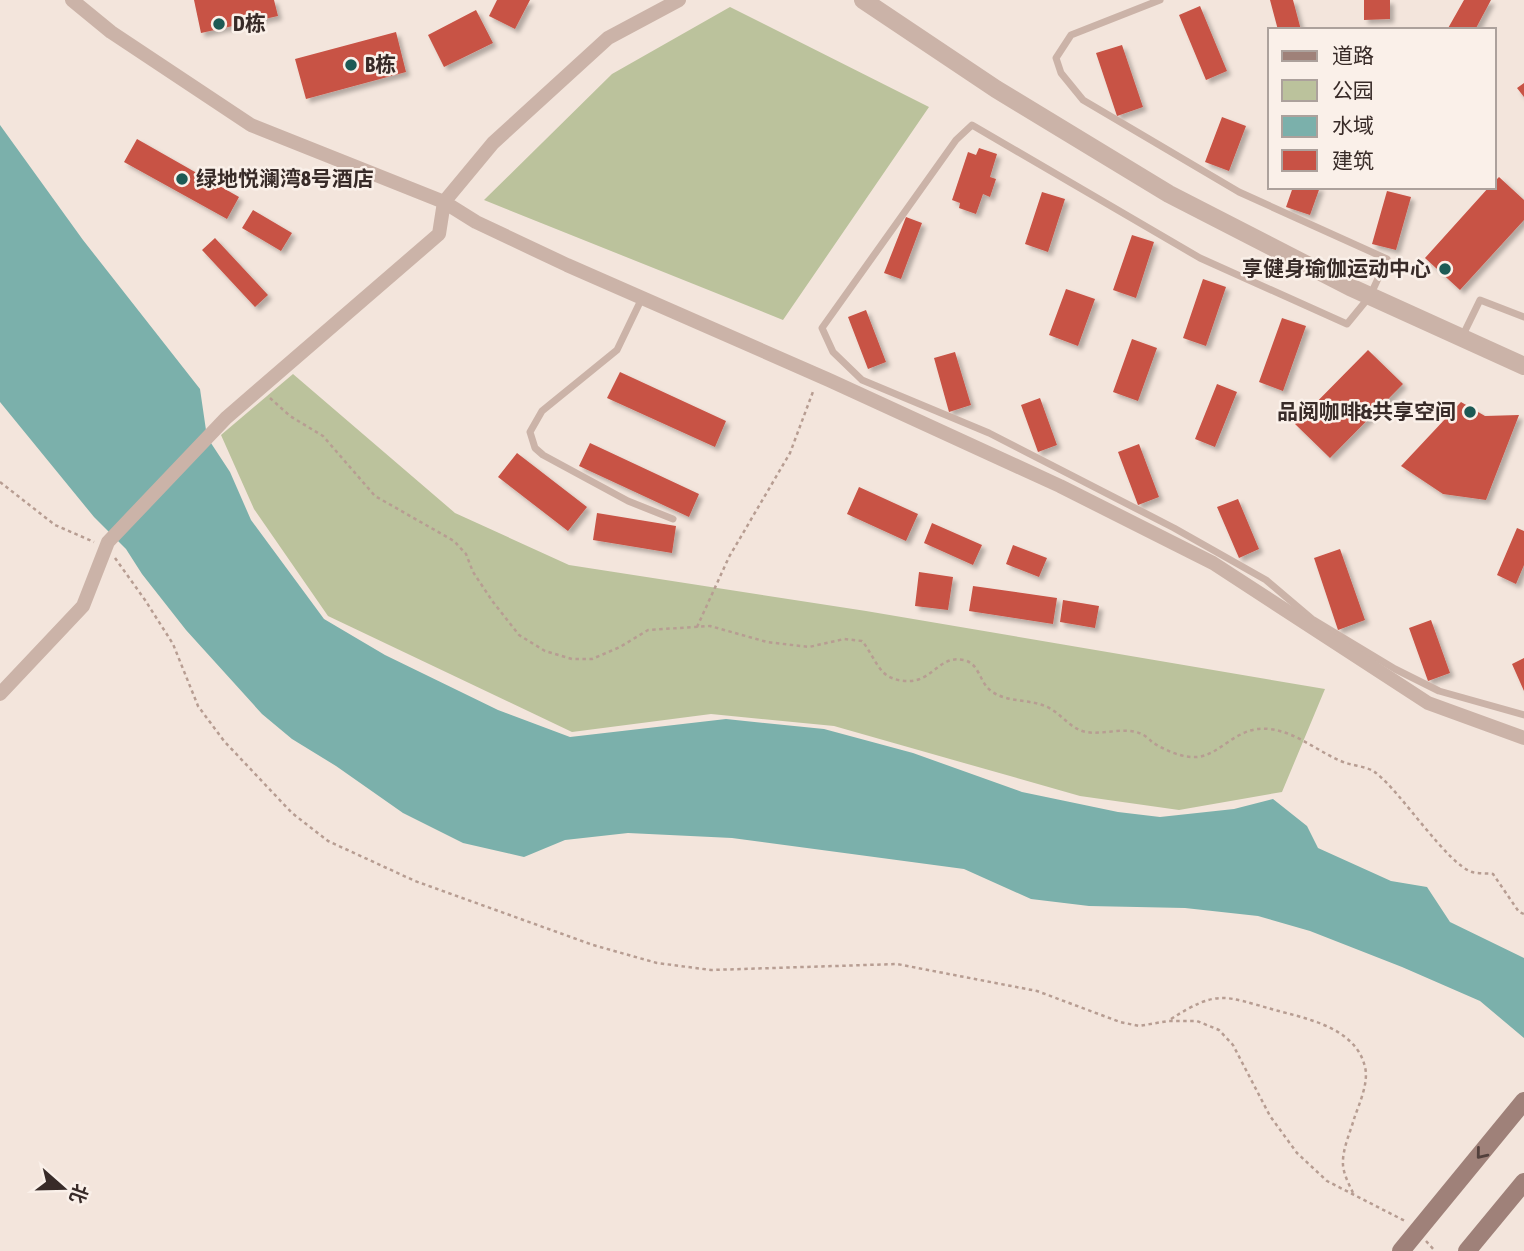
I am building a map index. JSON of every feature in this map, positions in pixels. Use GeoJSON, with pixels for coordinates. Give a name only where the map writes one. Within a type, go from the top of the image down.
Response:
{"type":"FeatureCollection","features":[{"type":"Feature","properties":{"kind":"main road"},"geometry":{"type":"LineString","coordinates":[[1401,1251],[1524,1101]]}},
{"type":"Feature","properties":{"kind":"main road"},"geometry":{"type":"LineString","coordinates":[[1467,1251],[1524,1182]]}},
{"type":"Feature","properties":{"kind":"street"},"geometry":{"type":"LineString","coordinates":[[72,0],[111,32],[251,125],[444,202],[476,222],[1060,486],[1213,563],[1428,703],[1524,738]]}},
{"type":"Feature","properties":{"kind":"street"},"geometry":{"type":"LineString","coordinates":[[0,694],[83,606],[108,542],[226,418],[439,234],[444,202],[493,143],[608,38],[679,0]]}},
{"type":"Feature","properties":{"kind":"street"},"geometry":{"type":"LineString","coordinates":[[863,0],[996,89],[1169,194],[1370,296],[1524,366]]}},
{"type":"Feature","properties":{"kind":"lane"},"geometry":{"type":"LineString","coordinates":[[1160,0],[1070,35],[1056,58],[1061,73],[1083,100],[1239,192],[1387,259],[1370,296],[1347,324],[1200,258],[972,125],[956,140],[822,328],[833,352],[862,380],[989,433],[1174,528],[1266,580],[1312,620],[1395,670],[1439,691],[1524,715]]}},
{"type":"Feature","properties":{"kind":"lane"},"geometry":{"type":"LineString","coordinates":[[642,298],[617,350],[542,411],[530,432],[535,448],[543,456],[628,501],[673,519]]}},
{"type":"Feature","properties":{"kind":"lane"},"geometry":{"type":"LineString","coordinates":[[1461,337],[1480,300],[1524,317]]}},
{"type":"Feature","properties":{"kind":"path"},"geometry":{"type":"LineString","coordinates":[[697,627],[729,557],[790,453],[819,376]]}},
{"type":"Feature","properties":{"kind":"path"},"geometry":{"type":"LineString","coordinates":[[270,398],[290,416],[323,436],[375,496],[454,541],[466,554],[473,572],[493,602],[519,635],[545,651],[572,659],[592,659],[620,647],[648,630],[710,626],[766,642],[809,647],[844,639],[862,641],[881,670],[891,679],[922,679],[938,665],[954,659],[965,660],[974,664],[990,690],[1008,699],[1041,705],[1082,731],[1098,734],[1123,731],[1139,733],[1161,748],[1182,756],[1199,757],[1247,730],[1268,729],[1291,734],[1344,762],[1375,771],[1454,859],[1470,872],[1493,874],[1519,912],[1524,914]]}},
{"type":"Feature","properties":{"kind":"path"},"geometry":{"type":"LineString","coordinates":[[0,482],[55,526],[106,546],[173,644],[198,706],[224,741],[292,813],[328,841],[415,881],[593,945],[657,963],[711,970],[897,964],[1037,991],[1139,1027],[1168,1021],[1197,1021],[1219,1030],[1233,1045],[1270,1116],[1297,1153],[1327,1181],[1408,1222]]}},
{"type":"Feature","properties":{"kind":"path"},"geometry":{"type":"LineString","coordinates":[[1168,1021],[1196,1003],[1217,996],[1308,1019],[1344,1036],[1366,1068],[1365,1085],[1346,1146],[1343,1165],[1354,1195]]}},
{"type":"Feature","properties":{"kind":"path"},"geometry":{"type":"LineString","coordinates":[[1426,1241],[1435,1251]]}},
{"type":"Feature","properties":{"kind":"green space"},"geometry":{"type":"Polygon","coordinates":[[[730,7],[929,107],[783,320],[484,200],[612,74],[730,7]]]}},
{"type":"Feature","properties":{"kind":"green space"},"geometry":{"type":"Polygon","coordinates":[[[293,374],[455,513],[569,565],[866,611],[1325,689],[1282,792],[1179,810],[1080,796],[834,726],[711,714],[572,732],[328,616],[254,509],[221,435],[293,374]]]}},
{"type":"Feature","properties":{"kind":"water"},"geometry":{"type":"Polygon","coordinates":[[[0,125],[83,240],[200,389],[207,437],[230,472],[251,520],[324,619],[385,655],[498,710],[570,737],[726,719],[824,729],[913,753],[1022,792],[1118,812],[1160,817],[1234,809],[1273,799],[1307,826],[1318,848],[1391,881],[1427,887],[1450,922],[1524,958],[1524,1038],[1480,1001],[1310,931],[1258,916],[1185,908],[1089,906],[1031,899],[964,869],[732,838],[628,833],[565,840],[524,857],[463,843],[403,813],[292,739],[262,714],[186,630],[126,549],[94,517],[0,402],[0,125]]]}},
{"type":"Feature","properties":{"kind":"building","name":"D栋"},"geometry":{"type":"Polygon","coordinates":[[[194,0],[274,0],[278,16],[201,33],[194,0]]]}},
{"type":"Feature","properties":{"kind":"building"},"geometry":{"type":"Polygon","coordinates":[[[497,0],[530,0],[515,29],[489,16],[497,0]]]}},
{"type":"Feature","properties":{"kind":"building"},"geometry":{"type":"Polygon","coordinates":[[[1270,0],[1293,0],[1300,28],[1277,28],[1270,0]]]}},
{"type":"Feature","properties":{"kind":"building"},"geometry":{"type":"Polygon","coordinates":[[[1364,0],[1390,0],[1390,19],[1364,20],[1364,0]]]}},
{"type":"Feature","properties":{"kind":"building"},"geometry":{"type":"Polygon","coordinates":[[[1464,0],[1491,0],[1476,28],[1448,28],[1464,0]]]}},
{"type":"Feature","properties":{"kind":"building"},"geometry":{"type":"Polygon","coordinates":[[[1200,6],[1227,71],[1206,80],[1179,15],[1200,6]]]}},
{"type":"Feature","properties":{"kind":"building"},"geometry":{"type":"Polygon","coordinates":[[[476,10],[493,43],[444,67],[428,35],[476,10]]]}},
{"type":"Feature","properties":{"kind":"building","name":"B栋"},"geometry":{"type":"Polygon","coordinates":[[[396,32],[406,72],[306,99],[295,59],[396,32]]]}},
{"type":"Feature","properties":{"kind":"building"},"geometry":{"type":"Polygon","coordinates":[[[1122,45],[1143,107],[1117,116],[1096,53],[1122,45]]]}},
{"type":"Feature","properties":{"kind":"building"},"geometry":{"type":"Polygon","coordinates":[[[1524,83],[1524,97],[1517,88],[1524,83]]]}},
{"type":"Feature","properties":{"kind":"building"},"geometry":{"type":"Polygon","coordinates":[[[1222,117],[1246,126],[1229,171],[1205,162],[1222,117]]]}},
{"type":"Feature","properties":{"kind":"building","name":"绿地悦澜湾8号酒店"},"geometry":{"type":"Polygon","coordinates":[[[137,139],[239,197],[227,219],[124,162],[137,139]]]}},
{"type":"Feature","properties":{"kind":"building"},"geometry":{"type":"Polygon","coordinates":[[[979,148],[997,154],[990,177],[996,179],[990,197],[983,194],[976,214],[959,208],[960,203],[952,200],[968,152],[976,155],[979,148]]]}},
{"type":"Feature","properties":{"kind":"building"},"geometry":{"type":"Polygon","coordinates":[[[1499,177],[1524,200],[1524,220],[1460,290],[1425,258],[1487,189],[1496,189],[1496,180],[1499,177]]]}},
{"type":"Feature","properties":{"kind":"building"},"geometry":{"type":"Polygon","coordinates":[[[1292,189],[1319,189],[1310,215],[1286,207],[1292,189]]]}},
{"type":"Feature","properties":{"kind":"building"},"geometry":{"type":"Polygon","coordinates":[[[1387,191],[1411,197],[1396,250],[1372,244],[1387,191]]]}},
{"type":"Feature","properties":{"kind":"building"},"geometry":{"type":"Polygon","coordinates":[[[1042,192],[1065,199],[1048,252],[1025,244],[1042,192]]]}},
{"type":"Feature","properties":{"kind":"building"},"geometry":{"type":"Polygon","coordinates":[[[253,210],[292,233],[281,251],[242,228],[253,210]]]}},
{"type":"Feature","properties":{"kind":"building"},"geometry":{"type":"Polygon","coordinates":[[[906,217],[922,223],[901,279],[884,273],[906,217]]]}},
{"type":"Feature","properties":{"kind":"building"},"geometry":{"type":"Polygon","coordinates":[[[1132,235],[1154,242],[1136,298],[1113,290],[1132,235]]]}},
{"type":"Feature","properties":{"kind":"building"},"geometry":{"type":"Polygon","coordinates":[[[215,238],[268,295],[255,307],[202,250],[215,238]]]}},
{"type":"Feature","properties":{"kind":"building"},"geometry":{"type":"Polygon","coordinates":[[[1203,279],[1226,287],[1206,346],[1183,338],[1203,279]]]}},
{"type":"Feature","properties":{"kind":"building"},"geometry":{"type":"Polygon","coordinates":[[[1066,289],[1095,299],[1078,346],[1049,335],[1066,289]]]}},
{"type":"Feature","properties":{"kind":"building"},"geometry":{"type":"Polygon","coordinates":[[[866,310],[886,362],[868,369],[848,317],[866,310]]]}},
{"type":"Feature","properties":{"kind":"building"},"geometry":{"type":"Polygon","coordinates":[[[1282,318],[1306,326],[1283,391],[1259,382],[1282,318]]]}},
{"type":"Feature","properties":{"kind":"building"},"geometry":{"type":"Polygon","coordinates":[[[1132,339],[1157,348],[1138,401],[1113,392],[1132,339]]]}},
{"type":"Feature","properties":{"kind":"building"},"geometry":{"type":"Polygon","coordinates":[[[1368,350],[1403,384],[1330,458],[1295,424],[1368,350]]]}},
{"type":"Feature","properties":{"kind":"building"},"geometry":{"type":"Polygon","coordinates":[[[955,352],[971,405],[949,412],[934,358],[955,352]]]}},
{"type":"Feature","properties":{"kind":"building"},"geometry":{"type":"Polygon","coordinates":[[[620,372],[726,421],[715,447],[607,398],[620,372]]]}},
{"type":"Feature","properties":{"kind":"building"},"geometry":{"type":"Polygon","coordinates":[[[1217,384],[1237,392],[1215,447],[1195,439],[1217,384]]]}},
{"type":"Feature","properties":{"kind":"building"},"geometry":{"type":"Polygon","coordinates":[[[1040,398],[1057,445],[1038,452],[1021,405],[1040,398]]]}},
{"type":"Feature","properties":{"kind":"building"},"geometry":{"type":"Polygon","coordinates":[[[1461,402],[1485,416],[1519,415],[1486,500],[1443,494],[1401,466],[1461,402]]]}},
{"type":"Feature","properties":{"kind":"building"},"geometry":{"type":"Polygon","coordinates":[[[590,443],[699,494],[689,517],[579,466],[590,443]]]}},
{"type":"Feature","properties":{"kind":"building"},"geometry":{"type":"Polygon","coordinates":[[[1139,444],[1159,497],[1138,505],[1118,452],[1139,444]]]}},
{"type":"Feature","properties":{"kind":"building"},"geometry":{"type":"Polygon","coordinates":[[[517,453],[587,507],[568,531],[498,477],[517,453]]]}},
{"type":"Feature","properties":{"kind":"building"},"geometry":{"type":"Polygon","coordinates":[[[859,487],[918,514],[906,541],[847,514],[859,487]]]}},
{"type":"Feature","properties":{"kind":"building"},"geometry":{"type":"Polygon","coordinates":[[[1238,499],[1259,549],[1239,558],[1217,507],[1238,499]]]}},
{"type":"Feature","properties":{"kind":"building"},"geometry":{"type":"Polygon","coordinates":[[[597,513],[676,526],[672,553],[593,540],[597,513]]]}},
{"type":"Feature","properties":{"kind":"building"},"geometry":{"type":"Polygon","coordinates":[[[932,523],[982,545],[973,565],[924,543],[932,523]]]}},
{"type":"Feature","properties":{"kind":"building"},"geometry":{"type":"Polygon","coordinates":[[[1517,528],[1524,531],[1524,565],[1516,584],[1497,575],[1517,528]]]}},
{"type":"Feature","properties":{"kind":"building"},"geometry":{"type":"Polygon","coordinates":[[[1013,545],[1047,558],[1039,577],[1006,564],[1013,545]]]}},
{"type":"Feature","properties":{"kind":"building"},"geometry":{"type":"Polygon","coordinates":[[[1340,549],[1365,620],[1338,630],[1314,558],[1340,549]]]}},
{"type":"Feature","properties":{"kind":"building"},"geometry":{"type":"Polygon","coordinates":[[[919,572],[953,577],[948,610],[915,606],[919,572]]]}},
{"type":"Feature","properties":{"kind":"building"},"geometry":{"type":"Polygon","coordinates":[[[973,586],[1057,598],[1053,624],[969,611],[973,586]]]}},
{"type":"Feature","properties":{"kind":"building"},"geometry":{"type":"Polygon","coordinates":[[[1063,600],[1099,606],[1095,628],[1060,622],[1063,600]]]}},
{"type":"Feature","properties":{"kind":"building"},"geometry":{"type":"Polygon","coordinates":[[[1431,620],[1450,673],[1428,681],[1409,628],[1431,620]]]}},
{"type":"Feature","properties":{"kind":"building"},"geometry":{"type":"Polygon","coordinates":[[[1524,658],[1524,691],[1512,664],[1524,658]]]}},
{"type":"Feature","properties":{"kind":"place","name":"D栋"},"geometry":{"type":"Point","coordinates":[219,24]}},
{"type":"Feature","properties":{"kind":"place","name":"B栋"},"geometry":{"type":"Point","coordinates":[351,65]}},
{"type":"Feature","properties":{"kind":"place","name":"绿地悦澜湾8号酒店"},"geometry":{"type":"Point","coordinates":[182,179]}},
{"type":"Feature","properties":{"kind":"place","name":"享健身瑜伽运动中心"},"geometry":{"type":"Point","coordinates":[1445,269]}},
{"type":"Feature","properties":{"kind":"place","name":"品阅咖啡&共享空间"},"geometry":{"type":"Point","coordinates":[1470,412]}}]}
